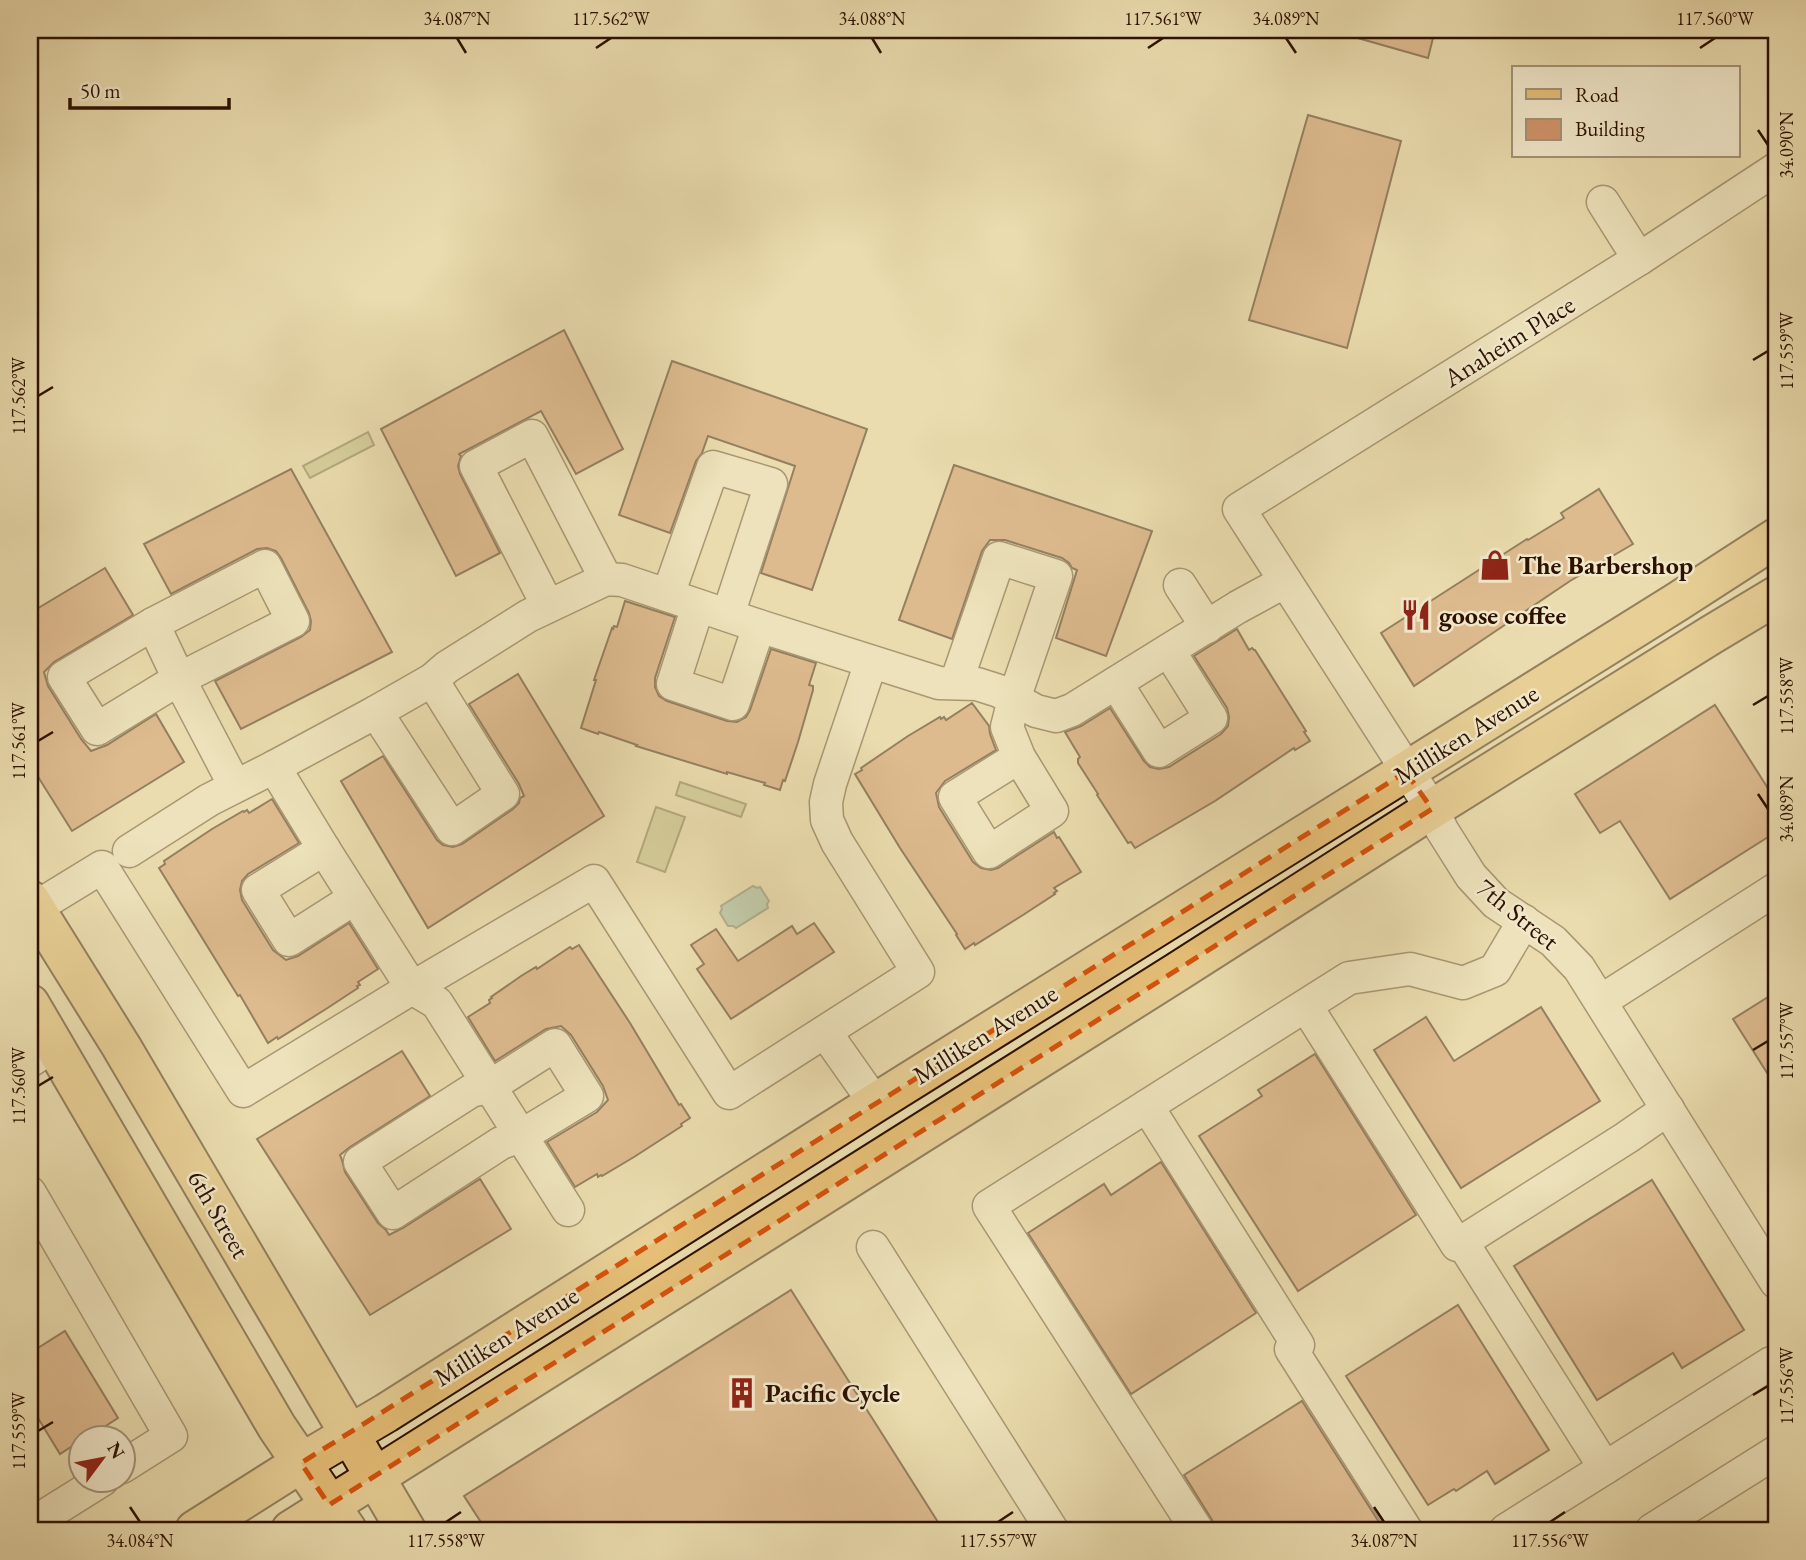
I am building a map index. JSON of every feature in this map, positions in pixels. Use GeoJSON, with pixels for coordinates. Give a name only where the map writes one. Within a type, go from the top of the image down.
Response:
{"type":"FeatureCollection","features":[{"type":"Feature","properties":{"kind":"main road","name":"Milliken Avenue"},"geometry":{"type":"LineString","coordinates":[[195,1530],[1677,603],[1776,538]]}},
{"type":"Feature","properties":{"kind":"main road","name":"Milliken Avenue"},"geometry":{"type":"LineString","coordinates":[[291,1530],[338,1518],[374,1477],[1432,809],[1776,596]]}},
{"type":"Feature","properties":{"kind":"main road","name":"6th Street"},"geometry":{"type":"LineString","coordinates":[[32,904],[121,1046],[406,1530]]}},
{"type":"Feature","properties":{"kind":"main road"},"geometry":{"type":"LineString","coordinates":[[30,1004],[42,1053],[277,1427],[338,1518]]}},
{"type":"Feature","properties":{"kind":"street","name":"Anaheim Place"},"geometry":{"type":"LineString","coordinates":[[1239,509],[1639,259],[1776,169]]}},
{"type":"Feature","properties":{"kind":"street"},"geometry":{"type":"LineString","coordinates":[[1603,202],[1639,259]]}},
{"type":"Feature","properties":{"kind":"street"},"geometry":{"type":"LineString","coordinates":[[548,606],[477,466],[532,436],[606,579]]}},
{"type":"Feature","properties":{"kind":"street"},"geometry":{"type":"LineString","coordinates":[[668,595],[713,467],[771,484],[728,615]]}},
{"type":"Feature","properties":{"kind":"street","name":"7th Street"},"geometry":{"type":"LineString","coordinates":[[1239,509],[1432,809],[1471,876],[1496,903],[1553,941],[1580,968],[1776,1282]]}},
{"type":"Feature","properties":{"kind":"street"},"geometry":{"type":"LineString","coordinates":[[956,682],[999,558],[1056,576],[1013,699],[1007,727],[1019,757]]}},
{"type":"Feature","properties":{"kind":"street"},"geometry":{"type":"LineString","coordinates":[[265,566],[293,621],[179,679],[97,729],[64,677],[153,624],[265,566]]}},
{"type":"Feature","properties":{"kind":"street"},"geometry":{"type":"LineString","coordinates":[[129,851],[209,800],[432,680],[447,667],[528,616],[606,579],[622,580],[939,682],[977,684],[999,691],[1036,711],[1056,716],[1072,710],[1238,607],[1284,582]]}},
{"type":"Feature","properties":{"kind":"street"},"geometry":{"type":"LineString","coordinates":[[1180,585],[1207,627]]}},
{"type":"Feature","properties":{"kind":"street"},"geometry":{"type":"LineString","coordinates":[[698,606],[673,684],[733,704],[759,626]]}},
{"type":"Feature","properties":{"kind":"street"},"geometry":{"type":"LineString","coordinates":[[153,624],[235,786]]}},
{"type":"Feature","properties":{"kind":"street"},"geometry":{"type":"LineString","coordinates":[[1116,683],[1159,751],[1211,718],[1168,651]]}},
{"type":"Feature","properties":{"kind":"street"},"geometry":{"type":"LineString","coordinates":[[32,904],[102,867],[243,1091],[594,881],[729,1093],[918,972],[837,842],[827,820],[831,783],[871,662]]}},
{"type":"Feature","properties":{"kind":"street"},"geometry":{"type":"LineString","coordinates":[[376,712],[452,829],[503,794],[432,680]]}},
{"type":"Feature","properties":{"kind":"street"},"geometry":{"type":"LineString","coordinates":[[274,767],[412,988],[437,1003],[568,1210]]}},
{"type":"Feature","properties":{"kind":"street"},"geometry":{"type":"LineString","coordinates":[[324,849],[258,890],[289,940],[355,898]]}},
{"type":"Feature","properties":{"kind":"street"},"geometry":{"type":"LineString","coordinates":[[1601,1001],[1776,889]]}},
{"type":"Feature","properties":{"kind":"street"},"geometry":{"type":"LineString","coordinates":[[1196,1530],[989,1206],[1349,978],[1410,969],[1463,984],[1495,970],[1524,921]]}},
{"type":"Feature","properties":{"kind":"street"},"geometry":{"type":"LineString","coordinates":[[1306,1006],[1457,1245]]}},
{"type":"Feature","properties":{"kind":"street"},"geometry":{"type":"LineString","coordinates":[[825,1032],[875,1103]]}},
{"type":"Feature","properties":{"kind":"street"},"geometry":{"type":"LineString","coordinates":[[555,1045],[587,1096],[521,1136],[501,1143],[393,1213],[360,1162],[471,1091],[489,1087],[555,1045]]}},
{"type":"Feature","properties":{"kind":"street"},"geometry":{"type":"LineString","coordinates":[[1147,1106],[1406,1530]]}},
{"type":"Feature","properties":{"kind":"street"},"geometry":{"type":"LineString","coordinates":[[1605,1468],[1462,1242],[1668,1109]]}},
{"type":"Feature","properties":{"kind":"street"},"geometry":{"type":"LineString","coordinates":[[30,1193],[171,1436],[136,1458]]}},
{"type":"Feature","properties":{"kind":"street"},"geometry":{"type":"LineString","coordinates":[[873,1247],[1052,1530]]}},
{"type":"Feature","properties":{"kind":"street"},"geometry":{"type":"LineString","coordinates":[[1506,1530],[1771,1363]]}},
{"type":"Feature","properties":{"kind":"street"},"geometry":{"type":"LineString","coordinates":[[1653,1530],[1776,1452]]}},
{"type":"Feature","properties":{"kind":"street"},"geometry":{"type":"LineString","coordinates":[[30,1525],[79,1494]]}},
{"type":"Feature","properties":{"kind":"highlighted area"},"geometry":{"type":"Polygon","coordinates":[[[1406,772],[1432,809],[329,1505],[301,1463],[1406,772]]]}},
{"type":"Feature","properties":{"kind":"shaded area"},"geometry":{"type":"Polygon","coordinates":[[[368,432],[374,445],[310,478],[303,466],[368,432]]]}},
{"type":"Feature","properties":{"kind":"shaded area"},"geometry":{"type":"Polygon","coordinates":[[[680,782],[746,804],[741,817],[676,795],[680,782]]]}},
{"type":"Feature","properties":{"kind":"shaded area"},"geometry":{"type":"Polygon","coordinates":[[[656,807],[685,817],[665,872],[637,862],[656,807]]]}},
{"type":"Feature","properties":{"kind":"shaded area"},"geometry":{"type":"Polygon","coordinates":[[[753,886],[760,887],[769,901],[768,908],[736,928],[728,926],[720,913],[721,906],[753,886]]]}},
{"type":"Feature","properties":{"kind":"building"},"geometry":{"type":"Polygon","coordinates":[[[1348,30],[1435,30],[1428,58],[1347,35],[1348,30]]]}},
{"type":"Feature","properties":{"kind":"building"},"geometry":{"type":"Polygon","coordinates":[[[1308,115],[1401,141],[1347,348],[1249,320],[1308,115]]]}},
{"type":"Feature","properties":{"kind":"building"},"geometry":{"type":"Polygon","coordinates":[[[564,330],[623,449],[576,474],[541,411],[459,454],[460,474],[500,553],[456,576],[381,429],[564,330]]]}},
{"type":"Feature","properties":{"kind":"building"},"geometry":{"type":"Polygon","coordinates":[[[672,361],[867,429],[812,590],[761,573],[795,466],[708,436],[670,533],[619,515],[672,361]]]}},
{"type":"Feature","properties":{"kind":"building"},"geometry":{"type":"Polygon","coordinates":[[[954,465],[1152,531],[1106,656],[1056,638],[1077,570],[1062,558],[1005,540],[990,540],[982,551],[952,639],[899,620],[954,465]]]}},
{"type":"Feature","properties":{"kind":"building"},"geometry":{"type":"Polygon","coordinates":[[[291,469],[392,652],[241,729],[215,681],[310,630],[309,613],[281,558],[276,551],[257,549],[171,594],[144,544],[291,469]]]}},
{"type":"Feature","properties":{"kind":"building"},"geometry":{"type":"Polygon","coordinates":[[[1599,489],[1633,544],[1570,581],[1414,686],[1381,633],[1564,518],[1561,513],[1599,489]]]}},
{"type":"Feature","properties":{"kind":"building"},"geometry":{"type":"Polygon","coordinates":[[[105,568],[133,615],[54,662],[44,672],[48,686],[91,751],[107,745],[156,714],[184,762],[72,831],[30,764],[30,613],[105,568]]]}},
{"type":"Feature","properties":{"kind":"building"},"geometry":{"type":"Polygon","coordinates":[[[625,601],[675,617],[655,678],[659,696],[727,721],[737,722],[746,717],[771,649],[816,663],[809,685],[813,686],[813,690],[780,790],[764,785],[765,783],[727,774],[581,728],[612,628],[617,627],[625,601]]]}},
{"type":"Feature","properties":{"kind":"building"},"geometry":{"type":"Polygon","coordinates":[[[1237,629],[1249,650],[1255,650],[1310,741],[1295,750],[1294,748],[1215,801],[1135,848],[1131,842],[1128,843],[1097,795],[1078,763],[1080,757],[1065,732],[1081,726],[1110,708],[1150,767],[1169,767],[1221,734],[1228,726],[1227,708],[1194,656],[1237,629]]]}},
{"type":"Feature","properties":{"kind":"building"},"geometry":{"type":"Polygon","coordinates":[[[518,674],[604,816],[428,928],[341,781],[383,756],[437,840],[443,845],[453,847],[462,844],[513,809],[524,796],[469,704],[518,674]]]}},
{"type":"Feature","properties":{"kind":"building"},"geometry":{"type":"Polygon","coordinates":[[[972,703],[989,726],[996,750],[945,781],[936,793],[939,807],[973,862],[981,868],[998,868],[1054,832],[1081,872],[1054,888],[1057,891],[1055,894],[965,949],[855,774],[908,736],[940,717],[946,720],[972,703]]]}},
{"type":"Feature","properties":{"kind":"building"},"geometry":{"type":"Polygon","coordinates":[[[1715,705],[1776,801],[1776,832],[1670,899],[1620,821],[1600,833],[1575,794],[1715,705]]]}},
{"type":"Feature","properties":{"kind":"building"},"geometry":{"type":"Polygon","coordinates":[[[272,799],[299,843],[248,874],[242,881],[240,890],[242,900],[273,950],[286,960],[298,956],[349,923],[378,969],[358,982],[358,988],[268,1043],[159,868],[165,864],[164,861],[212,829],[243,811],[247,810],[249,813],[272,799]]]}},
{"type":"Feature","properties":{"kind":"building"},"geometry":{"type":"Polygon","coordinates":[[[814,923],[834,952],[731,1019],[697,969],[704,964],[691,945],[716,929],[738,961],[792,926],[797,934],[814,923]]]}},
{"type":"Feature","properties":{"kind":"building"},"geometry":{"type":"Polygon","coordinates":[[[579,945],[679,1105],[681,1104],[690,1118],[634,1157],[602,1176],[598,1177],[597,1174],[575,1187],[547,1142],[597,1112],[608,1100],[603,1086],[571,1035],[561,1026],[546,1029],[495,1061],[468,1017],[490,1003],[491,997],[521,976],[536,967],[537,969],[570,947],[572,949],[579,945]]]}},
{"type":"Feature","properties":{"kind":"building"},"geometry":{"type":"Polygon","coordinates":[[[1776,992],[1776,1087],[1733,1019],[1776,992]]]}},
{"type":"Feature","properties":{"kind":"building"},"geometry":{"type":"Polygon","coordinates":[[[1541,1007],[1600,1101],[1461,1188],[1374,1050],[1426,1017],[1454,1061],[1541,1007]]]}},
{"type":"Feature","properties":{"kind":"building"},"geometry":{"type":"Polygon","coordinates":[[[402,1051],[430,1096],[340,1155],[345,1172],[378,1223],[389,1235],[480,1179],[511,1229],[370,1315],[257,1139],[402,1051]]]}},
{"type":"Feature","properties":{"kind":"building"},"geometry":{"type":"Polygon","coordinates":[[[1315,1054],[1416,1215],[1298,1291],[1199,1136],[1262,1096],[1258,1090],[1315,1054]]]}},
{"type":"Feature","properties":{"kind":"building"},"geometry":{"type":"Polygon","coordinates":[[[1161,1162],[1256,1313],[1131,1394],[1028,1233],[1104,1184],[1111,1195],[1161,1162]]]}},
{"type":"Feature","properties":{"kind":"building"},"geometry":{"type":"Polygon","coordinates":[[[1652,1180],[1744,1330],[1682,1368],[1673,1353],[1597,1400],[1514,1266],[1652,1180]]]}},
{"type":"Feature","properties":{"kind":"building","name":"Pacific Cycle"},"geometry":{"type":"Polygon","coordinates":[[[791,1290],[943,1530],[486,1530],[464,1496],[791,1290]]]}},
{"type":"Feature","properties":{"kind":"building"},"geometry":{"type":"Polygon","coordinates":[[[1458,1305],[1549,1450],[1495,1484],[1487,1471],[1428,1505],[1346,1376],[1458,1305]]]}},
{"type":"Feature","properties":{"kind":"building"},"geometry":{"type":"Polygon","coordinates":[[[65,1331],[118,1418],[109,1424],[66,1424],[66,1450],[60,1454],[30,1405],[30,1353],[65,1331]]]}},
{"type":"Feature","properties":{"kind":"building"},"geometry":{"type":"Polygon","coordinates":[[[1302,1401],[1384,1530],[1215,1530],[1212,1520],[1184,1475],[1302,1401]]]}},
{"type":"Feature","properties":{"kind":"place","name":"The Barbershop"},"geometry":{"type":"Point","coordinates":[1495,565]}},
{"type":"Feature","properties":{"kind":"place","name":"goose coffee"},"geometry":{"type":"Point","coordinates":[1416,615]}},
{"type":"Feature","properties":{"kind":"place","name":"Pacific Cycle"},"geometry":{"type":"Point","coordinates":[742,1393]}}]}
